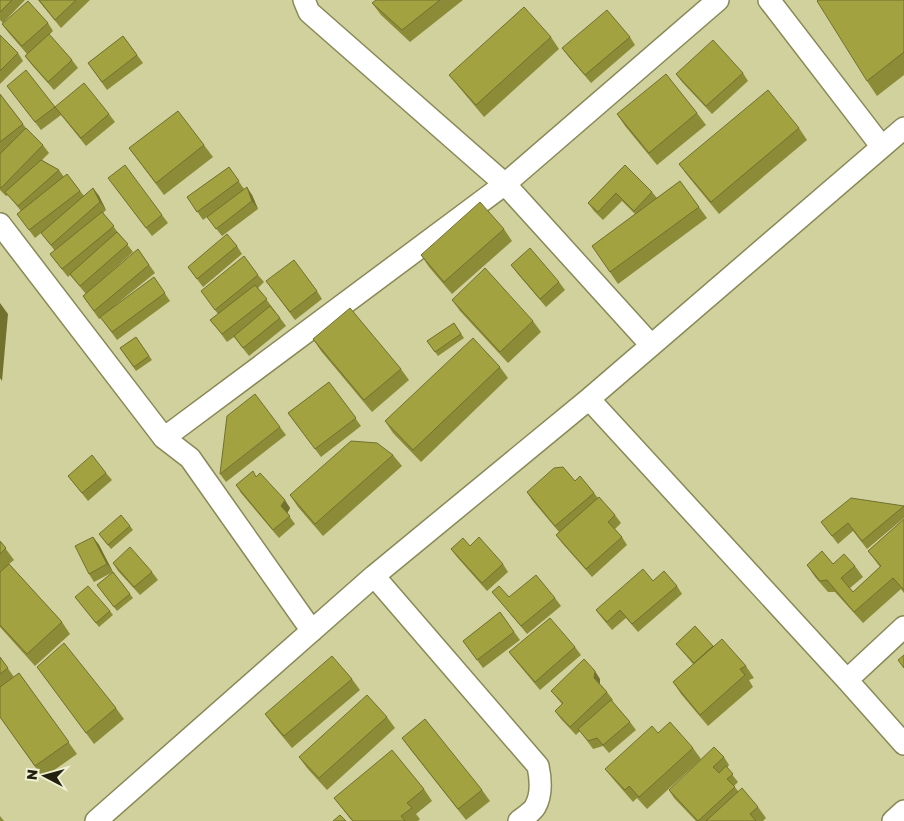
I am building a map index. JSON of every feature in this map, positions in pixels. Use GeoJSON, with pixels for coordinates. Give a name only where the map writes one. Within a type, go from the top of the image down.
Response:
{"type":"FeatureCollection","features":[{"type":"Feature","properties":{"kind":"street"},"geometry":{"type":"LineString","coordinates":[[304,0],[309,12],[505,184],[651,345]]}},
{"type":"Feature","properties":{"kind":"street"},"geometry":{"type":"LineString","coordinates":[[164,438],[505,184],[718,0]]}},
{"type":"Feature","properties":{"kind":"street"},"geometry":{"type":"LineString","coordinates":[[769,0],[882,147]]}},
{"type":"Feature","properties":{"kind":"street"},"geometry":{"type":"LineString","coordinates":[[96,821],[374,576],[589,398],[904,128]]}},
{"type":"Feature","properties":{"kind":"street"},"geometry":{"type":"LineString","coordinates":[[0,224],[164,438],[190,458],[312,631]]}},
{"type":"Feature","properties":{"kind":"street"},"geometry":{"type":"LineString","coordinates":[[589,398],[904,744]]}},
{"type":"Feature","properties":{"kind":"street"},"geometry":{"type":"LineString","coordinates":[[374,576],[538,766],[540,795],[534,808],[519,821]]}},
{"type":"Feature","properties":{"kind":"street"},"geometry":{"type":"LineString","coordinates":[[847,680],[904,627]]}},
{"type":"Feature","properties":{"kind":"street"},"geometry":{"type":"LineString","coordinates":[[893,821],[904,811]]}},
{"type":"Feature","properties":{"kind":"building"},"geometry":{"type":"Polygon","coordinates":[[[0,0],[12,0],[0,12],[0,0]]]}},
{"type":"Feature","properties":{"kind":"building"},"geometry":{"type":"Polygon","coordinates":[[[39,0],[76,0],[55,20],[39,0]]]}},
{"type":"Feature","properties":{"kind":"building"},"geometry":{"type":"Polygon","coordinates":[[[376,0],[440,0],[402,30],[372,3],[376,0]]]}},
{"type":"Feature","properties":{"kind":"building"},"geometry":{"type":"Polygon","coordinates":[[[818,0],[904,0],[904,52],[867,81],[818,0]]]}},
{"type":"Feature","properties":{"kind":"building"},"geometry":{"type":"Polygon","coordinates":[[[28,1],[48,23],[22,46],[2,24],[28,1]]]}},
{"type":"Feature","properties":{"kind":"building"},"geometry":{"type":"Polygon","coordinates":[[[524,7],[551,37],[476,105],[449,75],[524,7]]]}},
{"type":"Feature","properties":{"kind":"building"},"geometry":{"type":"Polygon","coordinates":[[[607,10],[630,37],[585,75],[562,48],[607,10]]]}},
{"type":"Feature","properties":{"kind":"building"},"geometry":{"type":"Polygon","coordinates":[[[49,34],[72,60],[48,82],[25,56],[49,34]]]}},
{"type":"Feature","properties":{"kind":"building"},"geometry":{"type":"Polygon","coordinates":[[[0,35],[18,53],[0,71],[0,35]]]}},
{"type":"Feature","properties":{"kind":"building"},"geometry":{"type":"Polygon","coordinates":[[[123,36],[137,55],[102,82],[88,63],[123,36]]]}},
{"type":"Feature","properties":{"kind":"building"},"geometry":{"type":"Polygon","coordinates":[[[713,40],[743,73],[706,106],[676,74],[713,40]]]}},
{"type":"Feature","properties":{"kind":"building"},"geometry":{"type":"Polygon","coordinates":[[[26,70],[55,107],[35,122],[7,86],[26,70]]]}},
{"type":"Feature","properties":{"kind":"building"},"geometry":{"type":"Polygon","coordinates":[[[666,74],[697,113],[649,153],[617,114],[666,74]]]}},
{"type":"Feature","properties":{"kind":"building"},"geometry":{"type":"Polygon","coordinates":[[[84,83],[109,114],[81,138],[55,107],[84,83]]]}},
{"type":"Feature","properties":{"kind":"building"},"geometry":{"type":"Polygon","coordinates":[[[768,90],[799,128],[711,202],[679,164],[768,90]]]}},
{"type":"Feature","properties":{"kind":"building"},"geometry":{"type":"Polygon","coordinates":[[[0,94],[23,124],[0,142],[0,94]]]}},
{"type":"Feature","properties":{"kind":"building"},"geometry":{"type":"Polygon","coordinates":[[[178,111],[204,145],[156,183],[129,148],[178,111]]]}},
{"type":"Feature","properties":{"kind":"building"},"geometry":{"type":"Polygon","coordinates":[[[26,128],[43,145],[1,188],[0,154],[26,128]]]}},
{"type":"Feature","properties":{"kind":"building"},"geometry":{"type":"Polygon","coordinates":[[[41,160],[59,170],[18,206],[5,192],[41,160]]]}},
{"type":"Feature","properties":{"kind":"building"},"geometry":{"type":"Polygon","coordinates":[[[125,165],[162,215],[146,228],[108,178],[125,165]]]}},
{"type":"Feature","properties":{"kind":"building"},"geometry":{"type":"Polygon","coordinates":[[[625,165],[652,192],[634,211],[616,193],[598,212],[588,203],[625,165]]]}},
{"type":"Feature","properties":{"kind":"building"},"geometry":{"type":"Polygon","coordinates":[[[229,167],[239,181],[197,212],[187,197],[229,167]]]}},
{"type":"Feature","properties":{"kind":"building"},"geometry":{"type":"Polygon","coordinates":[[[67,174],[80,191],[29,230],[17,214],[67,174]]]}},
{"type":"Feature","properties":{"kind":"building"},"geometry":{"type":"Polygon","coordinates":[[[680,181],[699,207],[610,272],[592,246],[680,181]]]}},
{"type":"Feature","properties":{"kind":"building"},"geometry":{"type":"Polygon","coordinates":[[[247,187],[252,201],[216,229],[207,217],[247,187]]]}},
{"type":"Feature","properties":{"kind":"building"},"geometry":{"type":"Polygon","coordinates":[[[93,188],[100,202],[51,245],[41,233],[93,188]]]}},
{"type":"Feature","properties":{"kind":"building"},"geometry":{"type":"Polygon","coordinates":[[[480,202],[504,229],[444,282],[421,255],[480,202]]]}},
{"type":"Feature","properties":{"kind":"building"},"geometry":{"type":"Polygon","coordinates":[[[102,212],[114,226],[62,269],[50,254],[102,212]]]}},
{"type":"Feature","properties":{"kind":"building"},"geometry":{"type":"Polygon","coordinates":[[[117,232],[128,244],[80,286],[70,274],[117,232]]]}},
{"type":"Feature","properties":{"kind":"building"},"geometry":{"type":"Polygon","coordinates":[[[227,234],[237,246],[197,279],[188,267],[227,234]]]}},
{"type":"Feature","properties":{"kind":"building"},"geometry":{"type":"Polygon","coordinates":[[[530,248],[559,282],[540,299],[511,265],[530,248]]]}},
{"type":"Feature","properties":{"kind":"building"},"geometry":{"type":"Polygon","coordinates":[[[138,249],[149,265],[94,311],[83,296],[138,249]]]}},
{"type":"Feature","properties":{"kind":"building"},"geometry":{"type":"Polygon","coordinates":[[[244,256],[258,275],[215,310],[201,291],[244,256]]]}},
{"type":"Feature","properties":{"kind":"building"},"geometry":{"type":"Polygon","coordinates":[[[294,260],[317,291],[290,312],[266,281],[294,260]]]}},
{"type":"Feature","properties":{"kind":"building"},"geometry":{"type":"Polygon","coordinates":[[[485,268],[533,321],[500,352],[452,300],[485,268]]]}},
{"type":"Feature","properties":{"kind":"building"},"geometry":{"type":"Polygon","coordinates":[[[154,277],[165,293],[112,332],[100,317],[154,277]]]}},
{"type":"Feature","properties":{"kind":"building"},"geometry":{"type":"Polygon","coordinates":[[[255,285],[267,299],[222,334],[210,320],[255,285]]]}},
{"type":"Feature","properties":{"kind":"building"},"geometry":{"type":"Polygon","coordinates":[[[270,306],[280,318],[243,348],[234,336],[270,306]]]}},
{"type":"Feature","properties":{"kind":"building"},"geometry":{"type":"Polygon","coordinates":[[[350,308],[401,369],[364,400],[313,339],[350,308]]]}},
{"type":"Feature","properties":{"kind":"building"},"geometry":{"type":"Polygon","coordinates":[[[454,323],[461,334],[435,352],[427,341],[454,323]]]}},
{"type":"Feature","properties":{"kind":"building"},"geometry":{"type":"Polygon","coordinates":[[[136,337],[149,356],[134,367],[120,348],[136,337]]]}},
{"type":"Feature","properties":{"kind":"building"},"geometry":{"type":"Polygon","coordinates":[[[473,338],[500,367],[413,450],[385,421],[473,338]]]}},
{"type":"Feature","properties":{"kind":"building"},"geometry":{"type":"Polygon","coordinates":[[[329,382],[356,418],[315,449],[288,413],[329,382]]]}},
{"type":"Feature","properties":{"kind":"building"},"geometry":{"type":"Polygon","coordinates":[[[255,394],[280,427],[220,474],[227,416],[255,394]]]}},
{"type":"Feature","properties":{"kind":"building"},"geometry":{"type":"Polygon","coordinates":[[[351,441],[377,443],[393,455],[315,524],[290,495],[351,441]]]}},
{"type":"Feature","properties":{"kind":"building"},"geometry":{"type":"Polygon","coordinates":[[[92,455],[106,473],[82,493],[68,476],[92,455]]]}},
{"type":"Feature","properties":{"kind":"building"},"geometry":{"type":"Polygon","coordinates":[[[563,467],[575,481],[580,476],[594,493],[555,526],[527,492],[554,468],[563,467]]]}},
{"type":"Feature","properties":{"kind":"building"},"geometry":{"type":"Polygon","coordinates":[[[253,471],[256,477],[260,473],[285,500],[281,506],[290,516],[273,530],[236,485],[253,471]]]}},
{"type":"Feature","properties":{"kind":"building"},"geometry":{"type":"Polygon","coordinates":[[[599,497],[615,515],[608,522],[622,537],[586,569],[556,535],[599,497]]]}},
{"type":"Feature","properties":{"kind":"building"},"geometry":{"type":"Polygon","coordinates":[[[851,498],[904,506],[862,541],[848,523],[832,536],[821,522],[851,498]]]}},
{"type":"Feature","properties":{"kind":"building"},"geometry":{"type":"Polygon","coordinates":[[[121,515],[130,526],[108,545],[99,534],[121,515]]]}},
{"type":"Feature","properties":{"kind":"building"},"geometry":{"type":"Polygon","coordinates":[[[904,519],[904,590],[893,578],[854,612],[827,580],[820,581],[807,565],[822,551],[833,564],[844,554],[855,566],[841,578],[853,592],[881,566],[868,551],[904,519]]]}},
{"type":"Feature","properties":{"kind":"building"},"geometry":{"type":"Polygon","coordinates":[[[93,537],[107,564],[89,574],[75,546],[93,537]]]}},
{"type":"Feature","properties":{"kind":"building"},"geometry":{"type":"Polygon","coordinates":[[[479,537],[503,564],[482,583],[451,549],[463,538],[470,546],[479,537]]]}},
{"type":"Feature","properties":{"kind":"building"},"geometry":{"type":"Polygon","coordinates":[[[0,541],[6,548],[0,554],[0,541]]]}},
{"type":"Feature","properties":{"kind":"building"},"geometry":{"type":"Polygon","coordinates":[[[130,547],[152,572],[134,587],[113,563],[130,547]]]}},
{"type":"Feature","properties":{"kind":"building"},"geometry":{"type":"Polygon","coordinates":[[[9,564],[62,622],[27,654],[0,625],[0,572],[9,564]]]}},
{"type":"Feature","properties":{"kind":"building"},"geometry":{"type":"Polygon","coordinates":[[[643,569],[653,581],[664,571],[677,586],[632,624],[620,610],[607,622],[596,610],[643,569]]]}},
{"type":"Feature","properties":{"kind":"building"},"geometry":{"type":"Polygon","coordinates":[[[113,572],[130,594],[114,607],[97,585],[113,572]]]}},
{"type":"Feature","properties":{"kind":"building"},"geometry":{"type":"Polygon","coordinates":[[[536,575],[555,598],[521,626],[492,592],[499,586],[509,597],[536,575]]]}},
{"type":"Feature","properties":{"kind":"building"},"geometry":{"type":"Polygon","coordinates":[[[88,586],[110,611],[96,623],[75,597],[88,586]]]}},
{"type":"Feature","properties":{"kind":"building"},"geometry":{"type":"Polygon","coordinates":[[[500,612],[514,632],[477,660],[463,641],[500,612]]]}},
{"type":"Feature","properties":{"kind":"building"},"geometry":{"type":"Polygon","coordinates":[[[550,618],[575,647],[535,682],[509,652],[550,618]]]}},
{"type":"Feature","properties":{"kind":"building"},"geometry":{"type":"Polygon","coordinates":[[[695,626],[713,646],[694,663],[676,644],[695,626]]]}},
{"type":"Feature","properties":{"kind":"building"},"geometry":{"type":"Polygon","coordinates":[[[722,639],[746,666],[740,669],[745,675],[700,715],[673,682],[722,639]]]}},
{"type":"Feature","properties":{"kind":"building"},"geometry":{"type":"Polygon","coordinates":[[[64,643],[116,708],[86,733],[37,667],[64,643]]]}},
{"type":"Feature","properties":{"kind":"building"},"geometry":{"type":"Polygon","coordinates":[[[904,655],[904,668],[898,660],[904,655]]]}},
{"type":"Feature","properties":{"kind":"building"},"geometry":{"type":"Polygon","coordinates":[[[332,656],[352,679],[284,736],[265,714],[332,656]]]}},
{"type":"Feature","properties":{"kind":"building"},"geometry":{"type":"Polygon","coordinates":[[[0,657],[8,668],[0,674],[0,657]]]}},
{"type":"Feature","properties":{"kind":"building"},"geometry":{"type":"Polygon","coordinates":[[[584,659],[595,671],[594,678],[607,692],[570,727],[555,711],[563,703],[551,691],[584,659]]]}},
{"type":"Feature","properties":{"kind":"building"},"geometry":{"type":"Polygon","coordinates":[[[19,673],[69,742],[35,766],[0,717],[0,687],[19,673]]]}},
{"type":"Feature","properties":{"kind":"building"},"geometry":{"type":"Polygon","coordinates":[[[367,695],[387,717],[319,778],[299,757],[367,695]]]}},
{"type":"Feature","properties":{"kind":"building"},"geometry":{"type":"Polygon","coordinates":[[[611,700],[630,722],[603,745],[597,738],[588,741],[578,729],[611,700]]]}},
{"type":"Feature","properties":{"kind":"building"},"geometry":{"type":"Polygon","coordinates":[[[425,719],[482,790],[458,809],[402,738],[425,719]]]}},
{"type":"Feature","properties":{"kind":"building"},"geometry":{"type":"Polygon","coordinates":[[[670,722],[693,748],[639,797],[629,786],[625,790],[605,769],[652,726],[658,733],[670,722]]]}},
{"type":"Feature","properties":{"kind":"building"},"geometry":{"type":"Polygon","coordinates":[[[714,747],[724,757],[713,767],[719,773],[726,766],[733,774],[727,779],[735,787],[698,821],[669,790],[714,747]]]}},
{"type":"Feature","properties":{"kind":"building"},"geometry":{"type":"Polygon","coordinates":[[[392,750],[424,789],[407,803],[412,808],[401,816],[405,821],[353,821],[334,798],[392,750]]]}},
{"type":"Feature","properties":{"kind":"building"},"geometry":{"type":"Polygon","coordinates":[[[742,788],[758,807],[750,814],[756,821],[706,821],[742,788]]]}},
{"type":"Feature","properties":{"kind":"building"},"geometry":{"type":"Polygon","coordinates":[[[340,815],[346,821],[333,821],[340,815]]]}}]}
